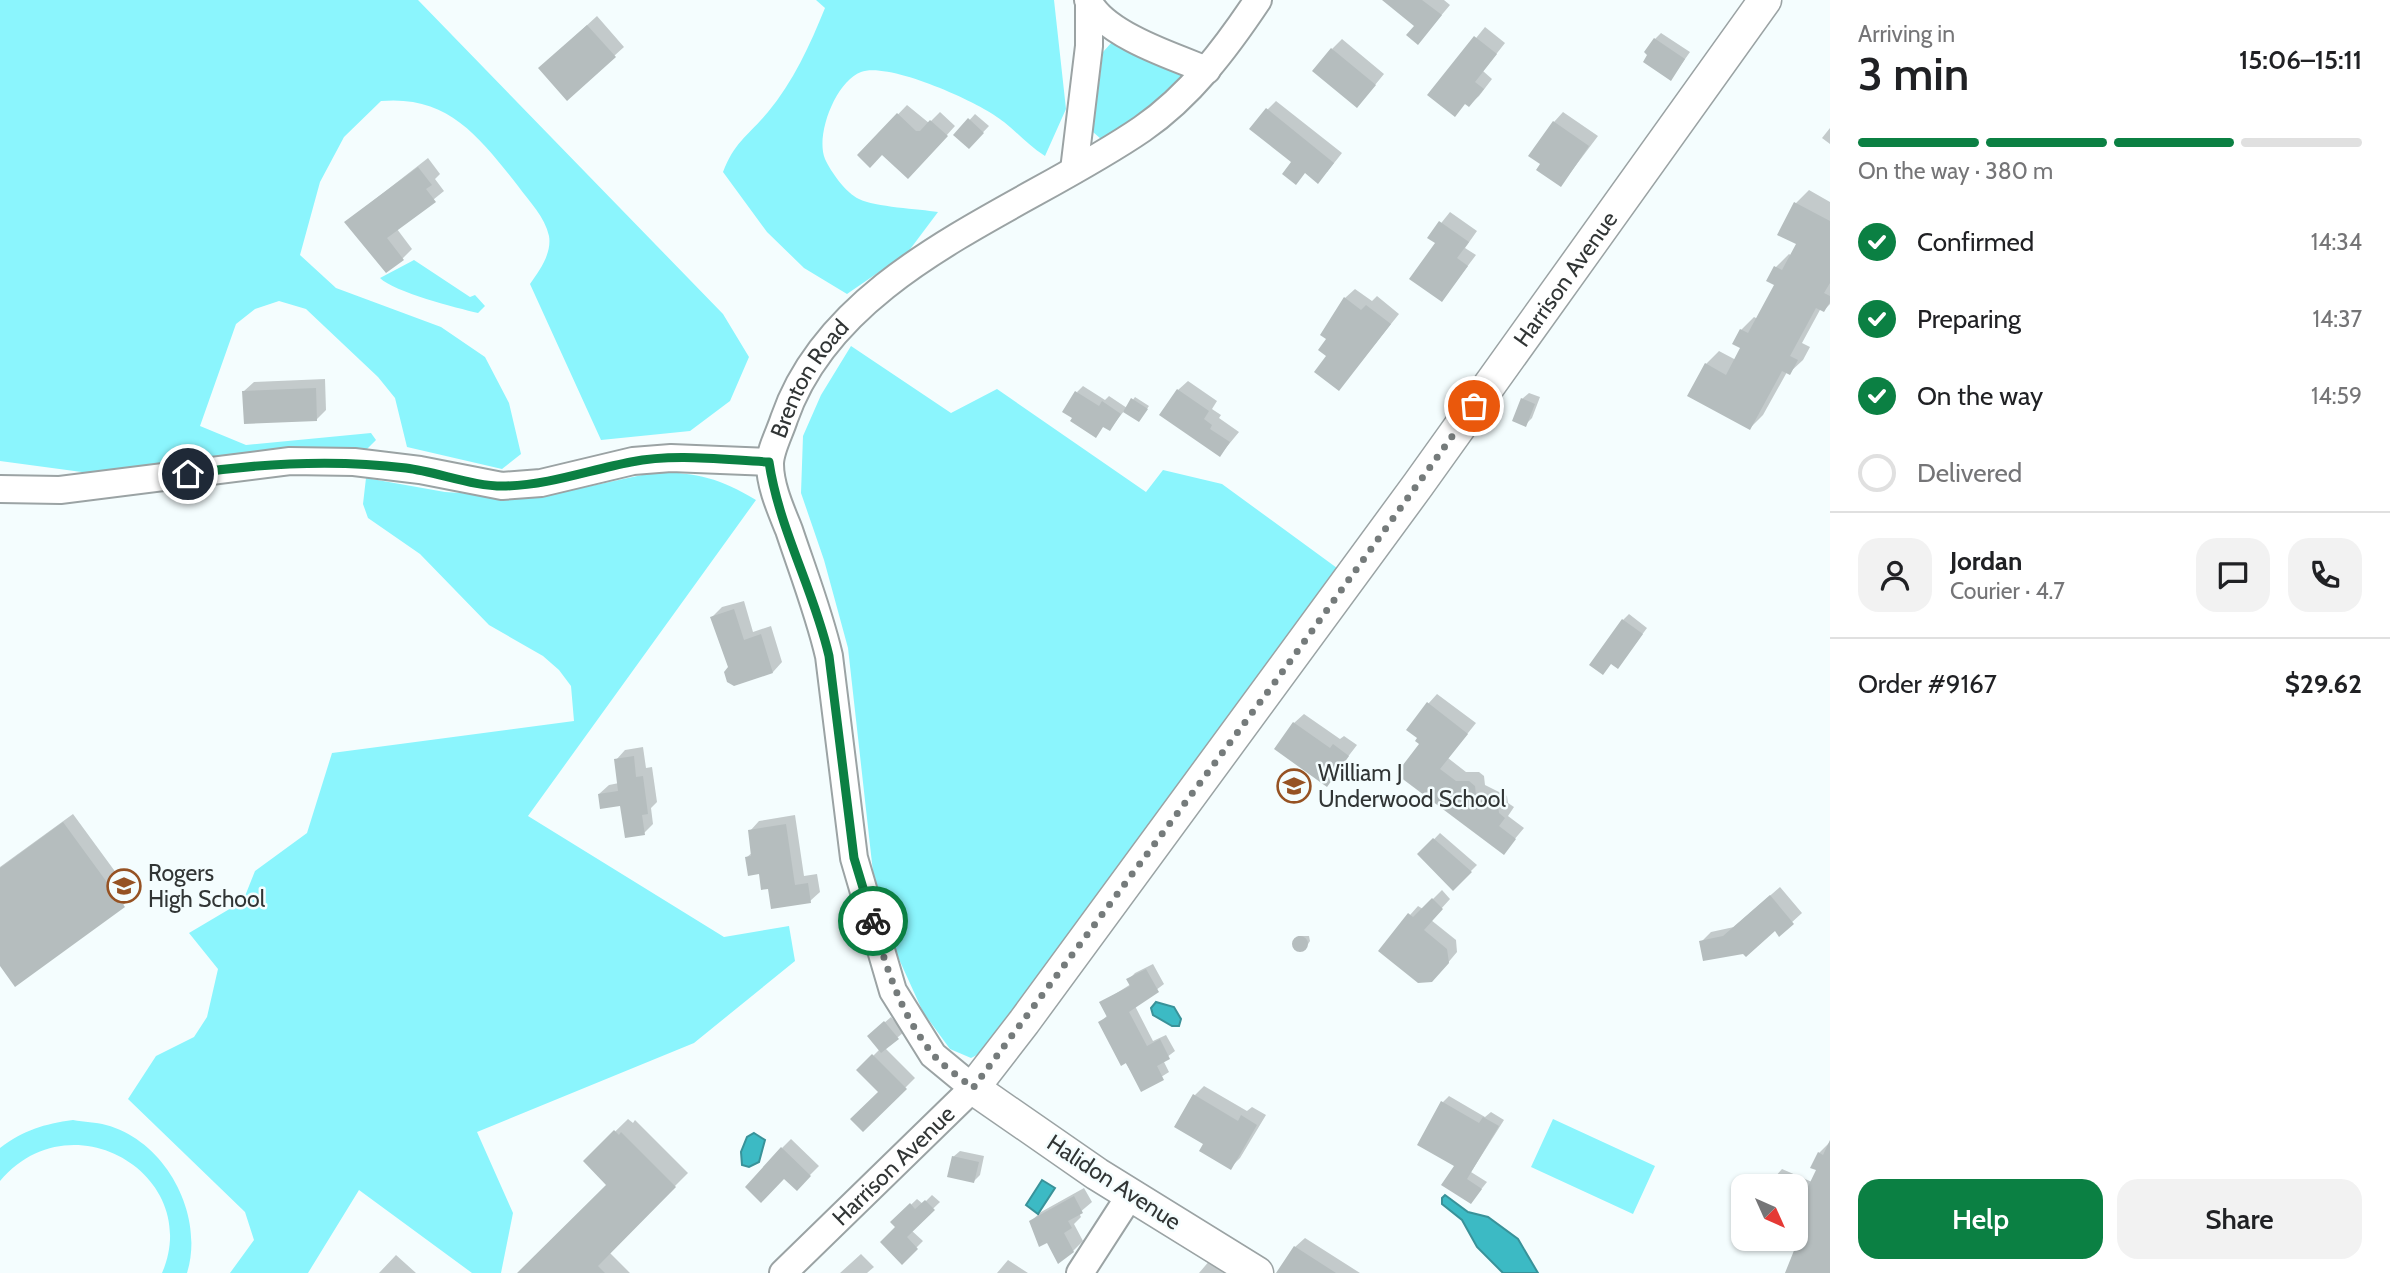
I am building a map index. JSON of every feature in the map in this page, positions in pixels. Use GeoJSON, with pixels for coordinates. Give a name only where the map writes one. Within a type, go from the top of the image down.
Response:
{"type":"FeatureCollection","features":[{"type":"Feature","properties":{"kind":"main road","name":"Harrison Avenue"},"geometry":{"type":"LineString","coordinates":[[973,1088],[1418,485],[1765,0]]}},
{"type":"Feature","properties":{"kind":"main road","name":"Halidon Avenue"},"geometry":{"type":"LineString","coordinates":[[973,1088],[1131,1194],[1257,1273]]}},
{"type":"Feature","properties":{"kind":"street","name":"Brenton Road"},"geometry":{"type":"LineString","coordinates":[[973,1088],[933,1055],[893,991],[854,858],[839,726],[822,624],[778,501],[769,462],[794,390],[824,345],[837,332],[897,278],[951,240],[1144,128],[1207,71],[1258,0]]}},
{"type":"Feature","properties":{"kind":"street"},"geometry":{"type":"LineString","coordinates":[[1088,1],[1128,35],[1207,71]]}},
{"type":"Feature","properties":{"kind":"street"},"geometry":{"type":"LineString","coordinates":[[1074,170],[1090,46],[1088,1]]}},
{"type":"Feature","properties":{"kind":"street"},"geometry":{"type":"LineString","coordinates":[[0,489],[60,490],[290,461],[354,462],[407,468],[502,486],[541,483],[633,461],[671,458],[769,462]]}},
{"type":"Feature","properties":{"kind":"street","name":"Harrison Avenue"},"geometry":{"type":"LineString","coordinates":[[783,1273],[973,1088]]}},
{"type":"Feature","properties":{"kind":"street"},"geometry":{"type":"LineString","coordinates":[[1080,1273],[1131,1194]]}},
{"type":"Feature","properties":{"kind":"shaded area"},"geometry":{"type":"Polygon","coordinates":[[[0,0],[418,0],[723,314],[749,357],[730,401],[690,431],[601,440],[530,284],[549,249],[549,236],[540,216],[490,152],[461,123],[426,105],[405,101],[381,101],[344,137],[320,182],[300,255],[336,288],[441,327],[485,357],[509,403],[521,454],[502,469],[407,447],[395,398],[378,377],[306,309],[279,301],[255,309],[236,324],[200,426],[246,445],[371,433],[376,440],[366,450],[220,458],[104,475],[0,461],[0,0]]]}},
{"type":"Feature","properties":{"kind":"shaded area"},"geometry":{"type":"Polygon","coordinates":[[[816,0],[1054,0],[1066,109],[1045,156],[993,114],[956,95],[892,72],[874,70],[852,77],[836,97],[825,123],[823,149],[831,170],[844,187],[866,202],[938,212],[908,252],[847,294],[804,268],[767,232],[723,172],[737,146],[777,100],[800,63],[825,8],[816,0]]]}},
{"type":"Feature","properties":{"kind":"shaded area"},"geometry":{"type":"Polygon","coordinates":[[[1112,42],[1178,70],[1183,77],[1148,109],[1101,139],[1093,132],[1103,52],[1112,42]]]}},
{"type":"Feature","properties":{"kind":"shaded area"},"geometry":{"type":"Polygon","coordinates":[[[414,260],[470,297],[475,295],[485,306],[478,313],[398,289],[380,278],[414,260]]]}},
{"type":"Feature","properties":{"kind":"shaded area"},"geometry":{"type":"Polygon","coordinates":[[[851,346],[951,413],[997,389],[1146,492],[1163,470],[1222,484],[1337,568],[981,1053],[971,1058],[950,1049],[923,1012],[893,946],[873,872],[848,648],[824,560],[801,493],[803,436],[821,395],[851,346]]]}},
{"type":"Feature","properties":{"kind":"shaded area"},"geometry":{"type":"Polygon","coordinates":[[[656,472],[708,478],[731,486],[756,500],[528,816],[724,937],[789,926],[795,961],[694,1043],[477,1132],[513,1213],[501,1273],[472,1273],[359,1190],[308,1273],[230,1273],[254,1240],[245,1212],[128,1099],[156,1056],[194,1037],[207,1017],[218,969],[189,933],[243,901],[255,871],[307,833],[332,753],[574,721],[571,686],[559,670],[543,656],[489,625],[420,554],[368,518],[363,504],[366,478],[445,492],[535,498],[656,472]]]}},
{"type":"Feature","properties":{"kind":"shaded area"},"geometry":{"type":"Polygon","coordinates":[[[1156,1002],[1174,1007],[1181,1019],[1179,1026],[1172,1026],[1153,1015],[1151,1008],[1156,1002]]]}},
{"type":"Feature","properties":{"kind":"shaded area"},"geometry":{"type":"Polygon","coordinates":[[[1553,1119],[1655,1166],[1633,1214],[1531,1167],[1553,1119]]]}},
{"type":"Feature","properties":{"kind":"shaded area"},"geometry":{"type":"Polygon","coordinates":[[[73,1120],[102,1124],[127,1134],[146,1147],[163,1164],[176,1183],[185,1205],[191,1251],[187,1273],[162,1273],[170,1238],[165,1206],[148,1179],[124,1159],[94,1147],[62,1146],[29,1157],[0,1181],[0,1148],[35,1129],[73,1120]]]}},
{"type":"Feature","properties":{"kind":"shaded area"},"geometry":{"type":"Polygon","coordinates":[[[754,1133],[765,1140],[759,1162],[749,1167],[742,1165],[741,1152],[747,1137],[754,1133]]]}},
{"type":"Feature","properties":{"kind":"shaded area"},"geometry":{"type":"Polygon","coordinates":[[[1042,1180],[1055,1188],[1038,1214],[1026,1205],[1042,1180]]]}},
{"type":"Feature","properties":{"kind":"shaded area"},"geometry":{"type":"Polygon","coordinates":[[[1445,1195],[1468,1212],[1488,1217],[1518,1239],[1538,1273],[1503,1273],[1477,1247],[1462,1220],[1442,1204],[1445,1195]]]}},
{"type":"Feature","properties":{"kind":"building"},"geometry":{"type":"Polygon","coordinates":[[[1382,0],[1422,0],[1442,15],[1418,45],[1406,35],[1414,26],[1382,0]]]}},
{"type":"Feature","properties":{"kind":"building"},"geometry":{"type":"Polygon","coordinates":[[[587,25],[616,57],[567,101],[538,68],[587,25]]]}},
{"type":"Feature","properties":{"kind":"building"},"geometry":{"type":"Polygon","coordinates":[[[1474,36],[1497,54],[1475,82],[1484,89],[1469,107],[1465,104],[1455,117],[1427,95],[1474,36]]]}},
{"type":"Feature","properties":{"kind":"building"},"geometry":{"type":"Polygon","coordinates":[[[1654,38],[1685,59],[1671,81],[1643,62],[1647,55],[1644,52],[1654,38]]]}},
{"type":"Feature","properties":{"kind":"building"},"geometry":{"type":"Polygon","coordinates":[[[1331,48],[1376,85],[1357,108],[1312,71],[1331,48]]]}},
{"type":"Feature","properties":{"kind":"building"},"geometry":{"type":"Polygon","coordinates":[[[1266,108],[1334,163],[1318,184],[1305,173],[1296,185],[1282,174],[1291,162],[1249,129],[1266,108]]]}},
{"type":"Feature","properties":{"kind":"building"},"geometry":{"type":"Polygon","coordinates":[[[897,113],[916,131],[920,131],[930,120],[948,136],[908,179],[882,155],[870,168],[857,155],[897,113]]]}},
{"type":"Feature","properties":{"kind":"building"},"geometry":{"type":"Polygon","coordinates":[[[968,118],[984,133],[969,149],[953,135],[968,118]]]}},
{"type":"Feature","properties":{"kind":"building"},"geometry":{"type":"Polygon","coordinates":[[[1553,121],[1589,146],[1561,187],[1536,170],[1540,164],[1528,156],[1553,121]]]}},
{"type":"Feature","properties":{"kind":"building"},"geometry":{"type":"Polygon","coordinates":[[[418,167],[432,185],[426,189],[436,202],[387,238],[404,260],[386,273],[344,222],[418,167]]]}},
{"type":"Feature","properties":{"kind":"building"},"geometry":{"type":"Polygon","coordinates":[[[1794,202],[1830,221],[1830,283],[1824,293],[1830,296],[1830,302],[1824,312],[1816,308],[1790,356],[1798,360],[1790,375],[1782,371],[1750,430],[1687,396],[1705,363],[1726,375],[1740,348],[1732,344],[1740,329],[1748,333],[1774,285],[1766,281],[1774,266],[1782,270],[1796,244],[1777,235],[1794,202]]]}},
{"type":"Feature","properties":{"kind":"building"},"geometry":{"type":"Polygon","coordinates":[[[1439,221],[1469,242],[1457,258],[1468,266],[1442,302],[1409,279],[1435,243],[1427,238],[1439,221]]]}},
{"type":"Feature","properties":{"kind":"building"},"geometry":{"type":"Polygon","coordinates":[[[1344,297],[1361,310],[1366,305],[1391,324],[1339,391],[1314,372],[1326,356],[1318,350],[1326,339],[1320,335],[1344,297]]]}},
{"type":"Feature","properties":{"kind":"building"},"geometry":{"type":"Polygon","coordinates":[[[316,388],[317,421],[244,424],[242,391],[316,388]]]}},
{"type":"Feature","properties":{"kind":"building"},"geometry":{"type":"Polygon","coordinates":[[[1177,389],[1209,411],[1204,419],[1212,425],[1210,429],[1230,442],[1220,457],[1159,415],[1177,389]]]}},
{"type":"Feature","properties":{"kind":"building"},"geometry":{"type":"Polygon","coordinates":[[[1075,391],[1099,406],[1102,401],[1121,414],[1110,431],[1103,427],[1096,438],[1070,421],[1072,418],[1062,412],[1075,391]]]}},
{"type":"Feature","properties":{"kind":"building"},"geometry":{"type":"Polygon","coordinates":[[[1131,398],[1148,409],[1139,422],[1123,412],[1131,398]]]}},
{"type":"Feature","properties":{"kind":"building"},"geometry":{"type":"Polygon","coordinates":[[[1521,398],[1535,404],[1526,427],[1512,421],[1521,398]]]}},
{"type":"Feature","properties":{"kind":"building"},"geometry":{"type":"Polygon","coordinates":[[[734,609],[744,640],[761,634],[773,673],[734,686],[727,682],[724,672],[728,667],[710,617],[734,609]]]}},
{"type":"Feature","properties":{"kind":"building"},"geometry":{"type":"Polygon","coordinates":[[[1622,619],[1643,634],[1618,669],[1611,664],[1603,675],[1589,665],[1622,619]]]}},
{"type":"Feature","properties":{"kind":"building"},"geometry":{"type":"Polygon","coordinates":[[[1427,702],[1468,734],[1440,769],[1456,781],[1469,781],[1475,786],[1476,795],[1498,805],[1499,813],[1505,818],[1499,826],[1516,839],[1504,855],[1396,774],[1419,744],[1415,741],[1417,738],[1406,730],[1427,702]]]}},
{"type":"Feature","properties":{"kind":"building"},"geometry":{"type":"Polygon","coordinates":[[[1293,722],[1330,748],[1333,744],[1349,756],[1327,787],[1274,749],[1293,722]]]}},
{"type":"Feature","properties":{"kind":"building"},"geometry":{"type":"Polygon","coordinates":[[[634,756],[636,777],[643,776],[648,814],[642,815],[645,835],[625,838],[620,806],[600,809],[598,794],[618,791],[614,759],[634,756]]]}},
{"type":"Feature","properties":{"kind":"building"},"geometry":{"type":"Polygon","coordinates":[[[63,822],[125,907],[15,987],[0,966],[0,868],[63,822]]]}},
{"type":"Feature","properties":{"kind":"building"},"geometry":{"type":"Polygon","coordinates":[[[786,824],[795,885],[808,883],[811,903],[771,909],[768,889],[761,890],[759,874],[748,876],[745,857],[751,856],[748,830],[786,824]]]}},
{"type":"Feature","properties":{"kind":"building"},"geometry":{"type":"Polygon","coordinates":[[[1433,838],[1472,872],[1453,891],[1417,854],[1433,838]]]}},
{"type":"Feature","properties":{"kind":"building"},"geometry":{"type":"Polygon","coordinates":[[[1770,895],[1794,924],[1779,937],[1775,931],[1746,957],[1743,954],[1703,961],[1699,941],[1723,936],[1770,895]]]}},
{"type":"Feature","properties":{"kind":"building"},"geometry":{"type":"Polygon","coordinates":[[[1432,898],[1443,909],[1424,930],[1447,949],[1449,963],[1432,982],[1418,983],[1378,951],[1408,913],[1413,917],[1432,898]]]}},
{"type":"Feature","properties":{"kind":"building"},"geometry":{"type":"Polygon","coordinates":[[[1300,936],[1306,938],[1306,950],[1300,952],[1294,950],[1292,944],[1294,938],[1300,936]]]}},
{"type":"Feature","properties":{"kind":"building"},"geometry":{"type":"Polygon","coordinates":[[[1146,969],[1159,992],[1129,1012],[1147,1046],[1160,1039],[1170,1059],[1157,1066],[1164,1080],[1141,1092],[1126,1063],[1121,1066],[1098,1022],[1107,1017],[1099,1002],[1130,986],[1126,979],[1146,969]]]}},
{"type":"Feature","properties":{"kind":"building"},"geometry":{"type":"Polygon","coordinates":[[[884,1021],[899,1039],[881,1053],[867,1036],[884,1021]]]}},
{"type":"Feature","properties":{"kind":"building"},"geometry":{"type":"Polygon","coordinates":[[[872,1054],[907,1089],[863,1132],[850,1119],[878,1092],[856,1070],[872,1054]]]}},
{"type":"Feature","properties":{"kind":"building"},"geometry":{"type":"Polygon","coordinates":[[[1193,1094],[1238,1121],[1241,1115],[1257,1125],[1231,1170],[1199,1151],[1203,1144],[1174,1127],[1193,1094]]]}},
{"type":"Feature","properties":{"kind":"building"},"geometry":{"type":"Polygon","coordinates":[[[1441,1101],[1479,1123],[1483,1117],[1499,1126],[1467,1179],[1482,1189],[1471,1204],[1441,1185],[1454,1166],[1417,1145],[1441,1101]]]}},
{"type":"Feature","properties":{"kind":"building"},"geometry":{"type":"Polygon","coordinates":[[[614,1130],[619,1135],[621,1132],[676,1187],[598,1266],[605,1273],[517,1273],[606,1185],[583,1161],[614,1130]]]}},
{"type":"Feature","properties":{"kind":"building"},"geometry":{"type":"Polygon","coordinates":[[[1830,1140],[1830,1273],[1785,1273],[1794,1251],[1808,1251],[1808,1187],[1816,1170],[1810,1168],[1818,1152],[1823,1155],[1830,1140]]]}},
{"type":"Feature","properties":{"kind":"building"},"geometry":{"type":"Polygon","coordinates":[[[781,1147],[811,1176],[797,1191],[784,1179],[761,1203],[745,1187],[781,1147]]]}},
{"type":"Feature","properties":{"kind":"building"},"geometry":{"type":"Polygon","coordinates":[[[952,1156],[979,1162],[974,1183],[947,1177],[952,1156]]]}},
{"type":"Feature","properties":{"kind":"building"},"geometry":{"type":"Polygon","coordinates":[[[1074,1196],[1083,1213],[1068,1221],[1072,1228],[1064,1233],[1074,1252],[1058,1264],[1047,1243],[1039,1247],[1029,1221],[1074,1196]]]}},
{"type":"Feature","properties":{"kind":"building"},"geometry":{"type":"Polygon","coordinates":[[[925,1200],[935,1210],[907,1237],[918,1249],[902,1265],[880,1242],[895,1227],[890,1222],[910,1203],[915,1209],[925,1200]]]}},
{"type":"Feature","properties":{"kind":"building"},"geometry":{"type":"Polygon","coordinates":[[[1294,1246],[1336,1273],[1276,1273],[1294,1246]]]}},
{"type":"Feature","properties":{"kind":"way so far"},"geometry":{"type":"LineString","coordinates":[[873,921],[893,991],[906,1014],[933,1055],[973,1088],[1278,678],[1474,406]]}},
{"type":"Feature","properties":{"kind":"place","name":"William J Underwood School"},"geometry":{"type":"Point","coordinates":[1294,786]}},
{"type":"Feature","properties":{"kind":"place","name":"Rogers High School"},"geometry":{"type":"Point","coordinates":[124,886]}},
{"type":"Feature","properties":{"kind":"route"},"geometry":{"type":"LineString","coordinates":[[188,474],[261,463],[354,462],[420,470],[502,486],[541,483],[633,461],[671,458],[769,462],[778,501],[822,624],[839,726],[854,858],[873,921]]}}]}
